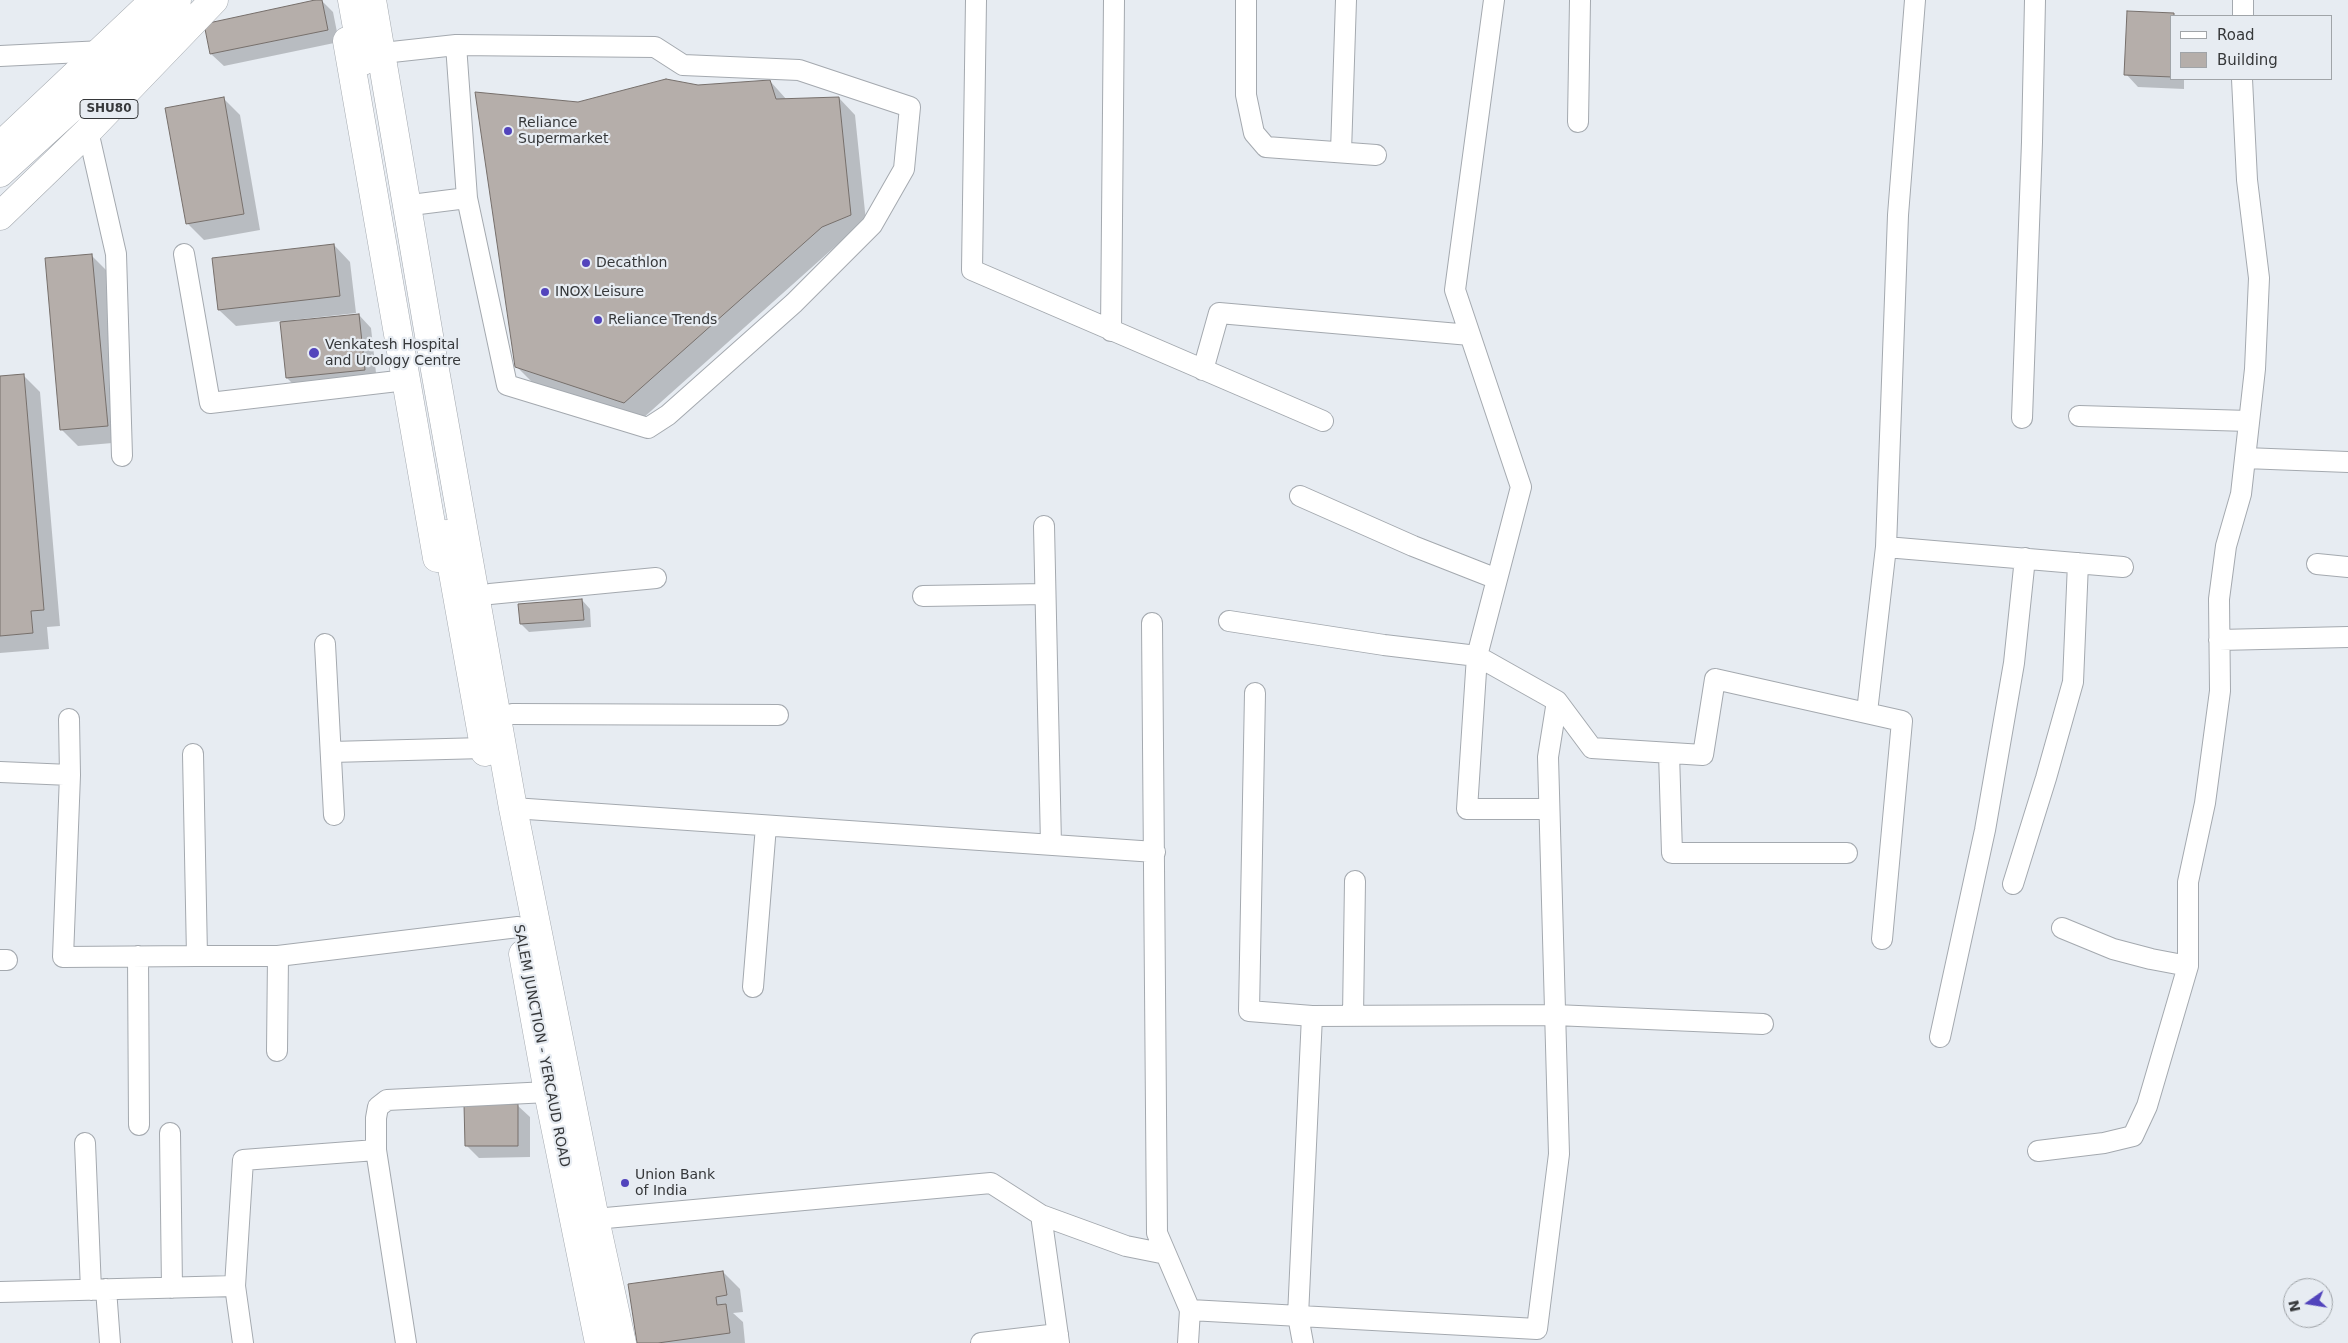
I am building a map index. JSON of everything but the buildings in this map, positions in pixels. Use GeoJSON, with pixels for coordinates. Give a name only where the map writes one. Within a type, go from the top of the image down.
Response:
{"type":"FeatureCollection","features":[{"type":"Feature","properties":{"kind":"main road","name":"SHU80"},"geometry":{"type":"LineString","coordinates":[[0,146],[103,51],[154,0]]}},
{"type":"Feature","properties":{"kind":"main road"},"geometry":{"type":"LineString","coordinates":[[0,173],[111,72],[177,0]]}},
{"type":"Feature","properties":{"kind":"main road"},"geometry":{"type":"LineString","coordinates":[[0,196],[116,86],[199,0]]}},
{"type":"Feature","properties":{"kind":"main road","name":"SHU80"},"geometry":{"type":"LineString","coordinates":[[0,216],[88,131],[214,0]]}},
{"type":"Feature","properties":{"kind":"main road"},"geometry":{"type":"LineString","coordinates":[[340,0],[458,675],[484,748]]}},
{"type":"Feature","properties":{"kind":"main road"},"geometry":{"type":"LineString","coordinates":[[352,0],[480,669],[513,808],[595,1219],[622,1343]]}},
{"type":"Feature","properties":{"kind":"main road"},"geometry":{"type":"LineString","coordinates":[[372,0],[432,353],[480,669],[484,748]]}},
{"type":"Feature","properties":{"kind":"main road"},"geometry":{"type":"LineString","coordinates":[[383,0],[512,714],[513,808]]}},
{"type":"Feature","properties":{"kind":"main road","name":"SALEM JUNCTION - YERCAUD ROAD"},"geometry":{"type":"LineString","coordinates":[[484,748],[548,1092],[599,1343]]}},
{"type":"Feature","properties":{"kind":"street"},"geometry":{"type":"LineString","coordinates":[[976,0],[972,270],[1323,421]]}},
{"type":"Feature","properties":{"kind":"street"},"geometry":{"type":"LineString","coordinates":[[1111,331],[1114,0]]}},
{"type":"Feature","properties":{"kind":"street"},"geometry":{"type":"LineString","coordinates":[[1246,0],[1246,95],[1254,133],[1266,147],[1376,154]]}},
{"type":"Feature","properties":{"kind":"street"},"geometry":{"type":"LineString","coordinates":[[1341,152],[1346,0]]}},
{"type":"Feature","properties":{"kind":"street"},"geometry":{"type":"LineString","coordinates":[[1494,0],[1455,290],[1521,487],[1477,656],[1467,809],[1549,809]]}},
{"type":"Feature","properties":{"kind":"street"},"geometry":{"type":"LineString","coordinates":[[1578,122],[1580,0]]}},
{"type":"Feature","properties":{"kind":"street"},"geometry":{"type":"LineString","coordinates":[[1867,712],[1886,547],[1898,215],[1915,0]]}},
{"type":"Feature","properties":{"kind":"street"},"geometry":{"type":"LineString","coordinates":[[2022,418],[2035,0]]}},
{"type":"Feature","properties":{"kind":"street"},"geometry":{"type":"LineString","coordinates":[[2243,0],[2243,15]]}},
{"type":"Feature","properties":{"kind":"street"},"geometry":{"type":"LineString","coordinates":[[392,52],[456,45],[655,47],[683,65],[798,70],[910,107],[904,169],[872,225],[794,303],[668,415],[648,428],[507,385],[467,198],[456,45]]}},
{"type":"Feature","properties":{"kind":"street"},"geometry":{"type":"LineString","coordinates":[[0,56],[103,51]]}},
{"type":"Feature","properties":{"kind":"street"},"geometry":{"type":"LineString","coordinates":[[2038,1151],[2104,1143],[2132,1136],[2148,1106],[2188,966],[2188,882],[2206,803],[2220,691],[2219,599],[2226,546],[2241,494],[2256,369],[2259,278],[2247,180],[2242,80]]}},
{"type":"Feature","properties":{"kind":"street"},"geometry":{"type":"LineString","coordinates":[[88,131],[116,254],[122,456]]}},
{"type":"Feature","properties":{"kind":"street"},"geometry":{"type":"LineString","coordinates":[[419,204],[467,198]]}},
{"type":"Feature","properties":{"kind":"street"},"geometry":{"type":"LineString","coordinates":[[184,254],[210,403],[406,380]]}},
{"type":"Feature","properties":{"kind":"street"},"geometry":{"type":"LineString","coordinates":[[1203,370],[1219,314],[1470,335]]}},
{"type":"Feature","properties":{"kind":"street"},"geometry":{"type":"LineString","coordinates":[[2079,416],[2249,421]]}},
{"type":"Feature","properties":{"kind":"street"},"geometry":{"type":"LineString","coordinates":[[2245,458],[2348,462]]}},
{"type":"Feature","properties":{"kind":"street"},"geometry":{"type":"LineString","coordinates":[[1300,496],[1413,546],[1497,579]]}},
{"type":"Feature","properties":{"kind":"street"},"geometry":{"type":"LineString","coordinates":[[1044,526],[1051,845]]}},
{"type":"Feature","properties":{"kind":"street"},"geometry":{"type":"LineString","coordinates":[[1886,547],[2123,567]]}},
{"type":"Feature","properties":{"kind":"street"},"geometry":{"type":"LineString","coordinates":[[1940,1037],[1985,830],[2014,663],[2025,558]]}},
{"type":"Feature","properties":{"kind":"street"},"geometry":{"type":"LineString","coordinates":[[2013,884],[2073,682],[2078,563]]}},
{"type":"Feature","properties":{"kind":"street"},"geometry":{"type":"LineString","coordinates":[[2318,564],[2348,567]]}},
{"type":"Feature","properties":{"kind":"street"},"geometry":{"type":"LineString","coordinates":[[490,594],[656,578]]}},
{"type":"Feature","properties":{"kind":"street"},"geometry":{"type":"LineString","coordinates":[[923,596],[1045,594]]}},
{"type":"Feature","properties":{"kind":"street"},"geometry":{"type":"LineString","coordinates":[[1229,621],[1384,646],[1477,656],[1557,701],[1592,748],[1704,755],[1715,678],[1902,721],[1882,939]]}},
{"type":"Feature","properties":{"kind":"street"},"geometry":{"type":"LineString","coordinates":[[1152,623],[1156,1233],[1190,1310],[1188,1343]]}},
{"type":"Feature","properties":{"kind":"street"},"geometry":{"type":"LineString","coordinates":[[2219,640],[2348,637]]}},
{"type":"Feature","properties":{"kind":"street"},"geometry":{"type":"LineString","coordinates":[[325,644],[334,815]]}},
{"type":"Feature","properties":{"kind":"street"},"geometry":{"type":"LineString","coordinates":[[1254,693],[1249,1011],[1312,1016],[1555,1015],[1763,1024]]}},
{"type":"Feature","properties":{"kind":"street"},"geometry":{"type":"LineString","coordinates":[[1190,1310],[1298,1316],[1446,1334],[1537,1336],[1559,1154],[1548,756],[1557,701]]}},
{"type":"Feature","properties":{"kind":"street"},"geometry":{"type":"LineString","coordinates":[[512,714],[778,715]]}},
{"type":"Feature","properties":{"kind":"street"},"geometry":{"type":"LineString","coordinates":[[69,719],[70,775],[63,957],[278,956],[518,927]]}},
{"type":"Feature","properties":{"kind":"street"},"geometry":{"type":"LineString","coordinates":[[331,752],[484,748]]}},
{"type":"Feature","properties":{"kind":"street"},"geometry":{"type":"LineString","coordinates":[[1669,753],[1672,853],[1847,853]]}},
{"type":"Feature","properties":{"kind":"street"},"geometry":{"type":"LineString","coordinates":[[193,754],[197,956]]}},
{"type":"Feature","properties":{"kind":"street"},"geometry":{"type":"LineString","coordinates":[[0,772],[70,775]]}},
{"type":"Feature","properties":{"kind":"street"},"geometry":{"type":"LineString","coordinates":[[513,808],[1155,852]]}},
{"type":"Feature","properties":{"kind":"street"},"geometry":{"type":"LineString","coordinates":[[753,988],[766,826]]}},
{"type":"Feature","properties":{"kind":"street"},"geometry":{"type":"LineString","coordinates":[[1353,1016],[1355,881]]}},
{"type":"Feature","properties":{"kind":"street"},"geometry":{"type":"LineString","coordinates":[[2062,928],[2114,948],[2151,959],[2188,966]]}},
{"type":"Feature","properties":{"kind":"street"},"geometry":{"type":"LineString","coordinates":[[138,956],[139,1125]]}},
{"type":"Feature","properties":{"kind":"street"},"geometry":{"type":"LineString","coordinates":[[277,1050],[278,956]]}},
{"type":"Feature","properties":{"kind":"street"},"geometry":{"type":"LineString","coordinates":[[1303,1343],[1298,1316],[1312,1016]]}},
{"type":"Feature","properties":{"kind":"street"},"geometry":{"type":"LineString","coordinates":[[405,1343],[376,1150],[378,1107],[387,1100],[548,1092]]}},
{"type":"Feature","properties":{"kind":"street"},"geometry":{"type":"LineString","coordinates":[[170,1133],[172,1288]]}},
{"type":"Feature","properties":{"kind":"street"},"geometry":{"type":"LineString","coordinates":[[85,1143],[98,1290],[110,1343]]}},
{"type":"Feature","properties":{"kind":"street"},"geometry":{"type":"LineString","coordinates":[[243,1343],[235,1286],[243,1160],[376,1150]]}},
{"type":"Feature","properties":{"kind":"street"},"geometry":{"type":"LineString","coordinates":[[595,1219],[991,1183],[1041,1215],[1126,1246],[1166,1254]]}},
{"type":"Feature","properties":{"kind":"street"},"geometry":{"type":"LineString","coordinates":[[981,1343],[1059,1339],[1041,1215]]}},
{"type":"Feature","properties":{"kind":"street"},"geometry":{"type":"LineString","coordinates":[[0,1292],[235,1286]]}},
{"type":"Feature","properties":{"kind":"place","name":"Reliance Supermarket"},"geometry":{"type":"Point","coordinates":[508,131]}},
{"type":"Feature","properties":{"kind":"place","name":"Decathlon"},"geometry":{"type":"Point","coordinates":[586,263]}},
{"type":"Feature","properties":{"kind":"place","name":"INOX Leisure"},"geometry":{"type":"Point","coordinates":[545,292]}},
{"type":"Feature","properties":{"kind":"place","name":"Reliance Trends"},"geometry":{"type":"Point","coordinates":[598,320]}},
{"type":"Feature","properties":{"kind":"place","name":"Venkatesh Hospital and Urology Centre"},"geometry":{"type":"Point","coordinates":[314,353]}},
{"type":"Feature","properties":{"kind":"place","name":"Union Bank of India"},"geometry":{"type":"Point","coordinates":[625,1183]}}]}
